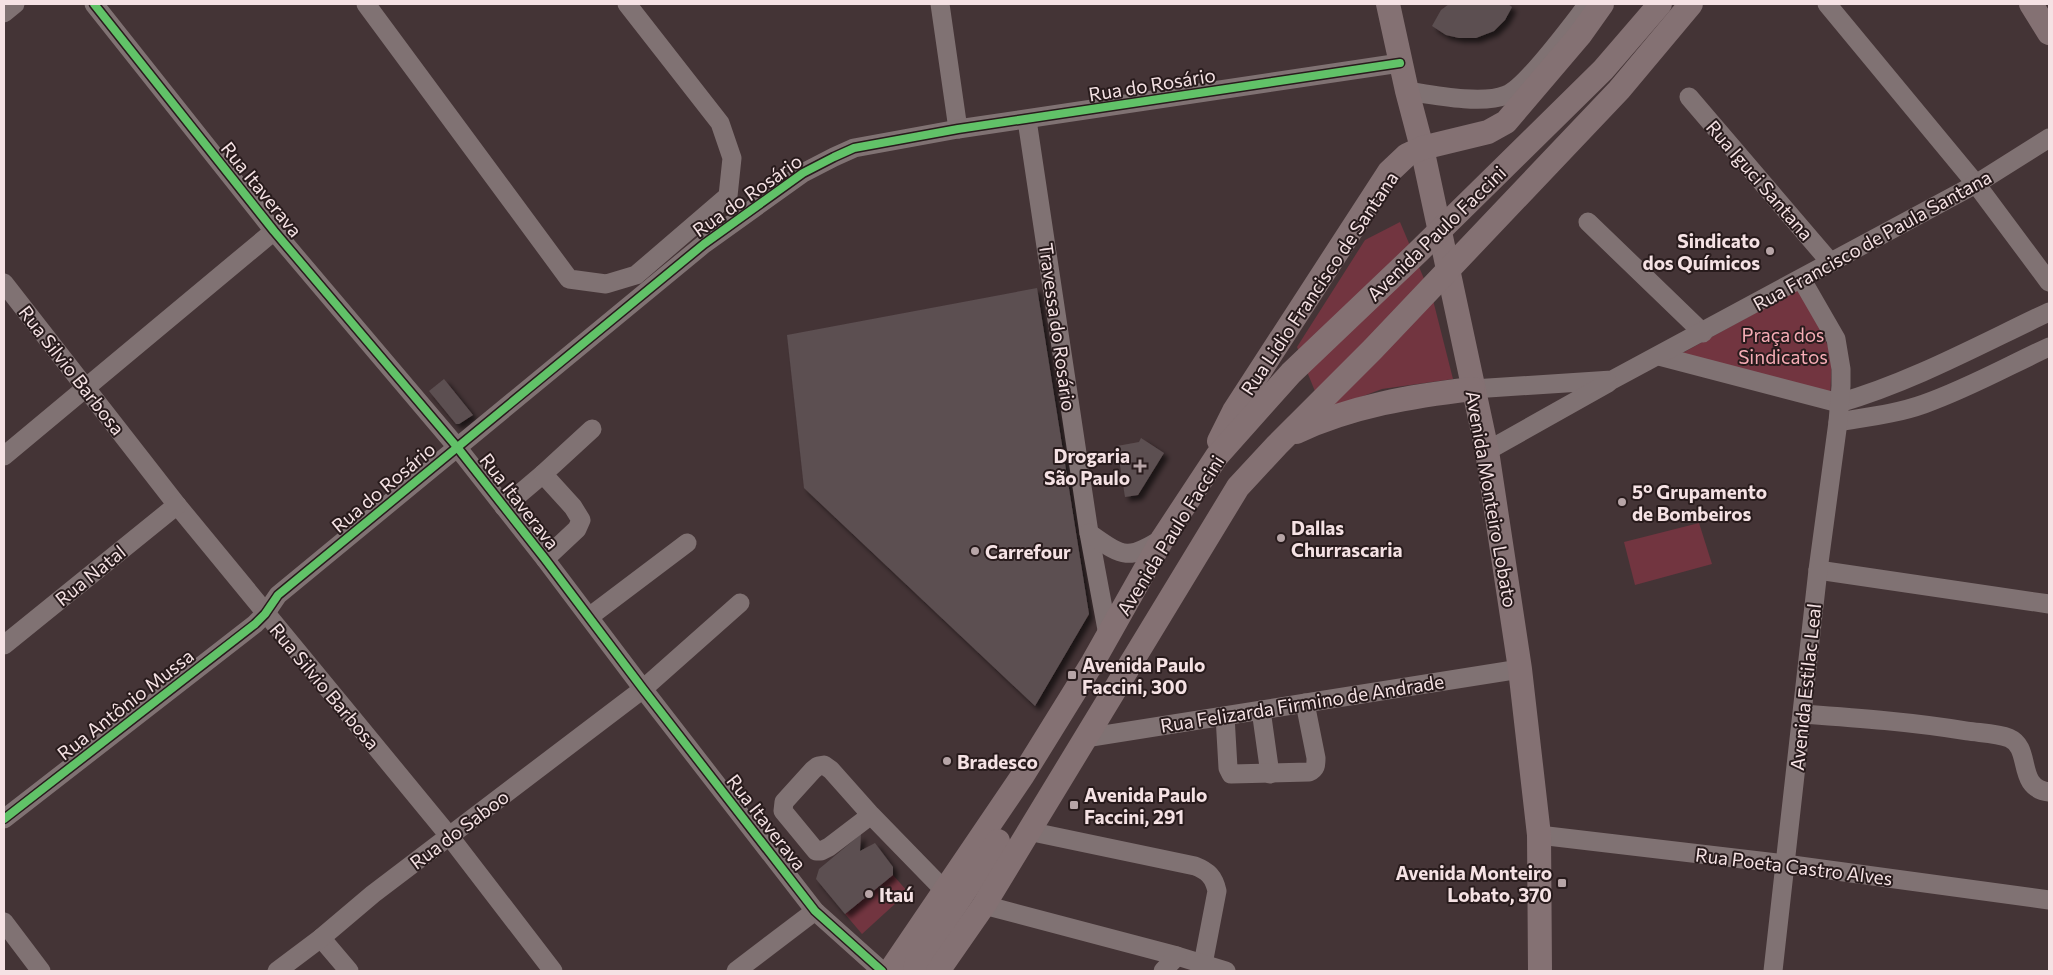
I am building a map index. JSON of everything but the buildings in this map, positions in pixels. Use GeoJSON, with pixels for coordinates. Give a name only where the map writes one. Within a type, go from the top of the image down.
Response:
{"type":"FeatureCollection","features":[{"type":"Feature","properties":{"kind":"main road","name":"Avenida Monteiro Lobato"},"geometry":{"type":"LineString","coordinates":[[1388,4],[1400,62],[1422,148],[1487,451],[1520,669],[1539,834],[1540,971]]}},
{"type":"Feature","properties":{"kind":"main road","name":"Rua Lidio Francisco de Santana"},"geometry":{"type":"LineString","coordinates":[[1217,456],[1218,444],[1228,421],[1389,172],[1407,155],[1422,148],[1488,132],[1506,122],[1580,35],[1602,4]]}},
{"type":"Feature","properties":{"kind":"main road","name":"Avenida Paulo Faccini"},"geometry":{"type":"LineString","coordinates":[[890,971],[1023,775],[1093,662],[1163,538],[1217,456],[1291,372],[1603,70],[1660,4]]}},
{"type":"Feature","properties":{"kind":"main road","name":"Avenida Paulo Faccini"},"geometry":{"type":"LineString","coordinates":[[938,971],[984,905],[1238,487],[1373,349],[1619,90],[1691,4]]}},
{"type":"Feature","properties":{"kind":"main road"},"geometry":{"type":"LineString","coordinates":[[2031,4],[2049,33]]}},
{"type":"Feature","properties":{"kind":"main road"},"geometry":{"type":"LineString","coordinates":[[1285,437],[1335,417],[1374,405],[1416,396],[1473,389]]}},
{"type":"Feature","properties":{"kind":"main road"},"geometry":{"type":"LineString","coordinates":[[1052,792],[1055,765],[1104,680],[1102,672],[1093,662]]}},
{"type":"Feature","properties":{"kind":"main road"},"geometry":{"type":"LineString","coordinates":[[915,971],[916,964],[1016,811],[1022,796],[1023,775]]}},
{"type":"Feature","properties":{"kind":"street"},"geometry":{"type":"LineString","coordinates":[[4,13],[15,4]]}},
{"type":"Feature","properties":{"kind":"street","name":"Rua Itaverava"},"geometry":{"type":"LineString","coordinates":[[94,4],[274,231],[457,447],[545,558],[643,689],[815,911],[882,971]]}},
{"type":"Feature","properties":{"kind":"street"},"geometry":{"type":"LineString","coordinates":[[366,4],[569,279],[606,284],[636,275],[728,196],[732,158],[720,123],[627,4]]}},
{"type":"Feature","properties":{"kind":"street"},"geometry":{"type":"LineString","coordinates":[[940,4],[958,129]]}},
{"type":"Feature","properties":{"kind":"street"},"geometry":{"type":"LineString","coordinates":[[1407,91],[1479,98],[1508,95],[1530,76],[1588,4]]}},
{"type":"Feature","properties":{"kind":"street"},"geometry":{"type":"LineString","coordinates":[[1827,4],[1976,184],[2049,282]]}},
{"type":"Feature","properties":{"kind":"street","name":"Rua do Rosário"},"geometry":{"type":"LineString","coordinates":[[265,614],[278,595],[704,244],[803,173],[854,148],[958,129],[1400,62]]}},
{"type":"Feature","properties":{"kind":"street","name":"Rua Iguci Santana"},"geometry":{"type":"LineString","coordinates":[[1689,97],[1831,263]]}},
{"type":"Feature","properties":{"kind":"street","name":"Travessa do Rosário"},"geometry":{"type":"LineString","coordinates":[[1027,120],[1089,533],[1108,635]]}},
{"type":"Feature","properties":{"kind":"street","name":"Rua Francisco de Paula Santana"},"geometry":{"type":"LineString","coordinates":[[1487,451],[1612,380],[1802,280],[1976,184],[2049,138]]}},
{"type":"Feature","properties":{"kind":"street"},"geometry":{"type":"LineString","coordinates":[[1588,222],[1703,333]]}},
{"type":"Feature","properties":{"kind":"street"},"geometry":{"type":"LineString","coordinates":[[4,456],[274,231]]}},
{"type":"Feature","properties":{"kind":"street","name":"Avenida Estilac Leal"},"geometry":{"type":"LineString","coordinates":[[1773,971],[1818,570],[1839,412],[1841,369],[1836,339],[1802,280]]}},
{"type":"Feature","properties":{"kind":"street","name":"Rua Silvio Barbosa"},"geometry":{"type":"LineString","coordinates":[[4,283],[177,505],[450,837],[553,971]]}},
{"type":"Feature","properties":{"kind":"street"},"geometry":{"type":"LineString","coordinates":[[1839,412],[1874,392],[1918,374],[2049,312]]}},
{"type":"Feature","properties":{"kind":"street"},"geometry":{"type":"LineString","coordinates":[[1659,356],[1839,412],[1887,414],[1941,398],[2049,347]]}},
{"type":"Feature","properties":{"kind":"street","name":"Rua Francisco de Paula Santana"},"geometry":{"type":"LineString","coordinates":[[1473,389],[1612,380]]}},
{"type":"Feature","properties":{"kind":"street"},"geometry":{"type":"LineString","coordinates":[[504,507],[592,429]]}},
{"type":"Feature","properties":{"kind":"street"},"geometry":{"type":"LineString","coordinates":[[543,474],[573,507],[581,520],[577,529],[545,558]]}},
{"type":"Feature","properties":{"kind":"street","name":"Rua Natal"},"geometry":{"type":"LineString","coordinates":[[4,645],[177,505]]}},
{"type":"Feature","properties":{"kind":"street"},"geometry":{"type":"LineString","coordinates":[[1089,533],[1115,551],[1125,554],[1147,549],[1163,538]]}},
{"type":"Feature","properties":{"kind":"street"},"geometry":{"type":"LineString","coordinates":[[589,617],[687,543]]}},
{"type":"Feature","properties":{"kind":"street"},"geometry":{"type":"LineString","coordinates":[[1818,570],[2049,604]]}},
{"type":"Feature","properties":{"kind":"street","name":"Rua do Saboo"},"geometry":{"type":"LineString","coordinates":[[277,971],[322,938],[373,894],[643,689],[740,604]]}},
{"type":"Feature","properties":{"kind":"street","name":"Rua Antônio Mussa"},"geometry":{"type":"LineString","coordinates":[[4,819],[265,614]]}},
{"type":"Feature","properties":{"kind":"street","name":"Rua Felizarda Firmino de Andrade"},"geometry":{"type":"LineString","coordinates":[[1085,738],[1520,669]]}},
{"type":"Feature","properties":{"kind":"street"},"geometry":{"type":"LineString","coordinates":[[1225,716],[1228,768],[1231,774],[1309,772],[1316,766],[1305,703]]}},
{"type":"Feature","properties":{"kind":"street"},"geometry":{"type":"LineString","coordinates":[[1261,710],[1270,774]]}},
{"type":"Feature","properties":{"kind":"street"},"geometry":{"type":"LineString","coordinates":[[1803,714],[1926,724],[2009,737],[2019,749],[2031,783],[2035,788],[2049,792]]}},
{"type":"Feature","properties":{"kind":"street"},"geometry":{"type":"LineString","coordinates":[[871,815],[829,847],[816,851],[783,811],[782,807],[784,802],[813,770],[818,766],[824,765],[831,770],[871,815],[945,891]]}},
{"type":"Feature","properties":{"kind":"street"},"geometry":{"type":"LineString","coordinates":[[1028,831],[1195,866],[1205,870],[1215,882],[1217,891],[1203,964]]}},
{"type":"Feature","properties":{"kind":"street","name":"Rua Poeta Castro Alves"},"geometry":{"type":"LineString","coordinates":[[1539,834],[1784,864],[2049,900]]}},
{"type":"Feature","properties":{"kind":"street"},"geometry":{"type":"LineString","coordinates":[[984,905],[1177,956],[1226,971]]}},
{"type":"Feature","properties":{"kind":"street"},"geometry":{"type":"LineString","coordinates":[[736,971],[815,911]]}},
{"type":"Feature","properties":{"kind":"street"},"geometry":{"type":"LineString","coordinates":[[4,922],[39,971]]}},
{"type":"Feature","properties":{"kind":"street"},"geometry":{"type":"LineString","coordinates":[[322,938],[349,971]]}},
{"type":"Feature","properties":{"kind":"street"},"geometry":{"type":"LineString","coordinates":[[1163,971],[1177,956]]}},
{"type":"Feature","properties":{"kind":"green space"},"geometry":{"type":"Polygon","coordinates":[[[1400,222],[1433,300],[1453,379],[1382,389],[1323,411],[1297,347],[1365,240],[1400,222]]]}},
{"type":"Feature","properties":{"kind":"green space","name":"Praça dos Sindicatos"},"geometry":{"type":"Polygon","coordinates":[[[1801,288],[1832,355],[1830,400],[1677,356],[1801,288]]]}},
{"type":"Feature","properties":{"kind":"green space"},"geometry":{"type":"Polygon","coordinates":[[[1699,523],[1712,564],[1635,585],[1624,542],[1699,523]]]}},
{"type":"Feature","properties":{"kind":"green space"},"geometry":{"type":"Polygon","coordinates":[[[893,875],[908,892],[862,934],[845,914],[893,875]]]}},
{"type":"Feature","properties":{"kind":"cycle path"},"geometry":{"type":"LineString","coordinates":[[94,4],[274,231],[457,447],[815,911],[882,971]]}},
{"type":"Feature","properties":{"kind":"cycle path"},"geometry":{"type":"LineString","coordinates":[[4,819],[255,624],[265,614],[278,595],[704,244],[803,173],[854,148],[958,129],[1400,63]]}},
{"type":"Feature","properties":{"kind":"place","name":"Sindicato dos Químicos"},"geometry":{"type":"Point","coordinates":[1770,251]}},
{"type":"Feature","properties":{"kind":"place","name":"Drogaria São Paulo"},"geometry":{"type":"Point","coordinates":[1140,466]}},
{"type":"Feature","properties":{"kind":"place","name":"5° Grupamento de Bombeiros"},"geometry":{"type":"Point","coordinates":[1622,502]}},
{"type":"Feature","properties":{"kind":"place","name":"Dallas Churrascaria"},"geometry":{"type":"Point","coordinates":[1281,538]}},
{"type":"Feature","properties":{"kind":"place","name":"Carrefour"},"geometry":{"type":"Point","coordinates":[975,551]}},
{"type":"Feature","properties":{"kind":"place","name":"Avenida Paulo Faccini, 300"},"geometry":{"type":"Point","coordinates":[1072,675]}},
{"type":"Feature","properties":{"kind":"place","name":"Bradesco"},"geometry":{"type":"Point","coordinates":[947,761]}},
{"type":"Feature","properties":{"kind":"place","name":"Avenida Paulo Faccini, 291"},"geometry":{"type":"Point","coordinates":[1074,805]}},
{"type":"Feature","properties":{"kind":"place","name":"Avenida Monteiro Lobato, 370"},"geometry":{"type":"Point","coordinates":[1562,883]}},
{"type":"Feature","properties":{"kind":"place","name":"Itaú"},"geometry":{"type":"Point","coordinates":[869,894]}}]}
